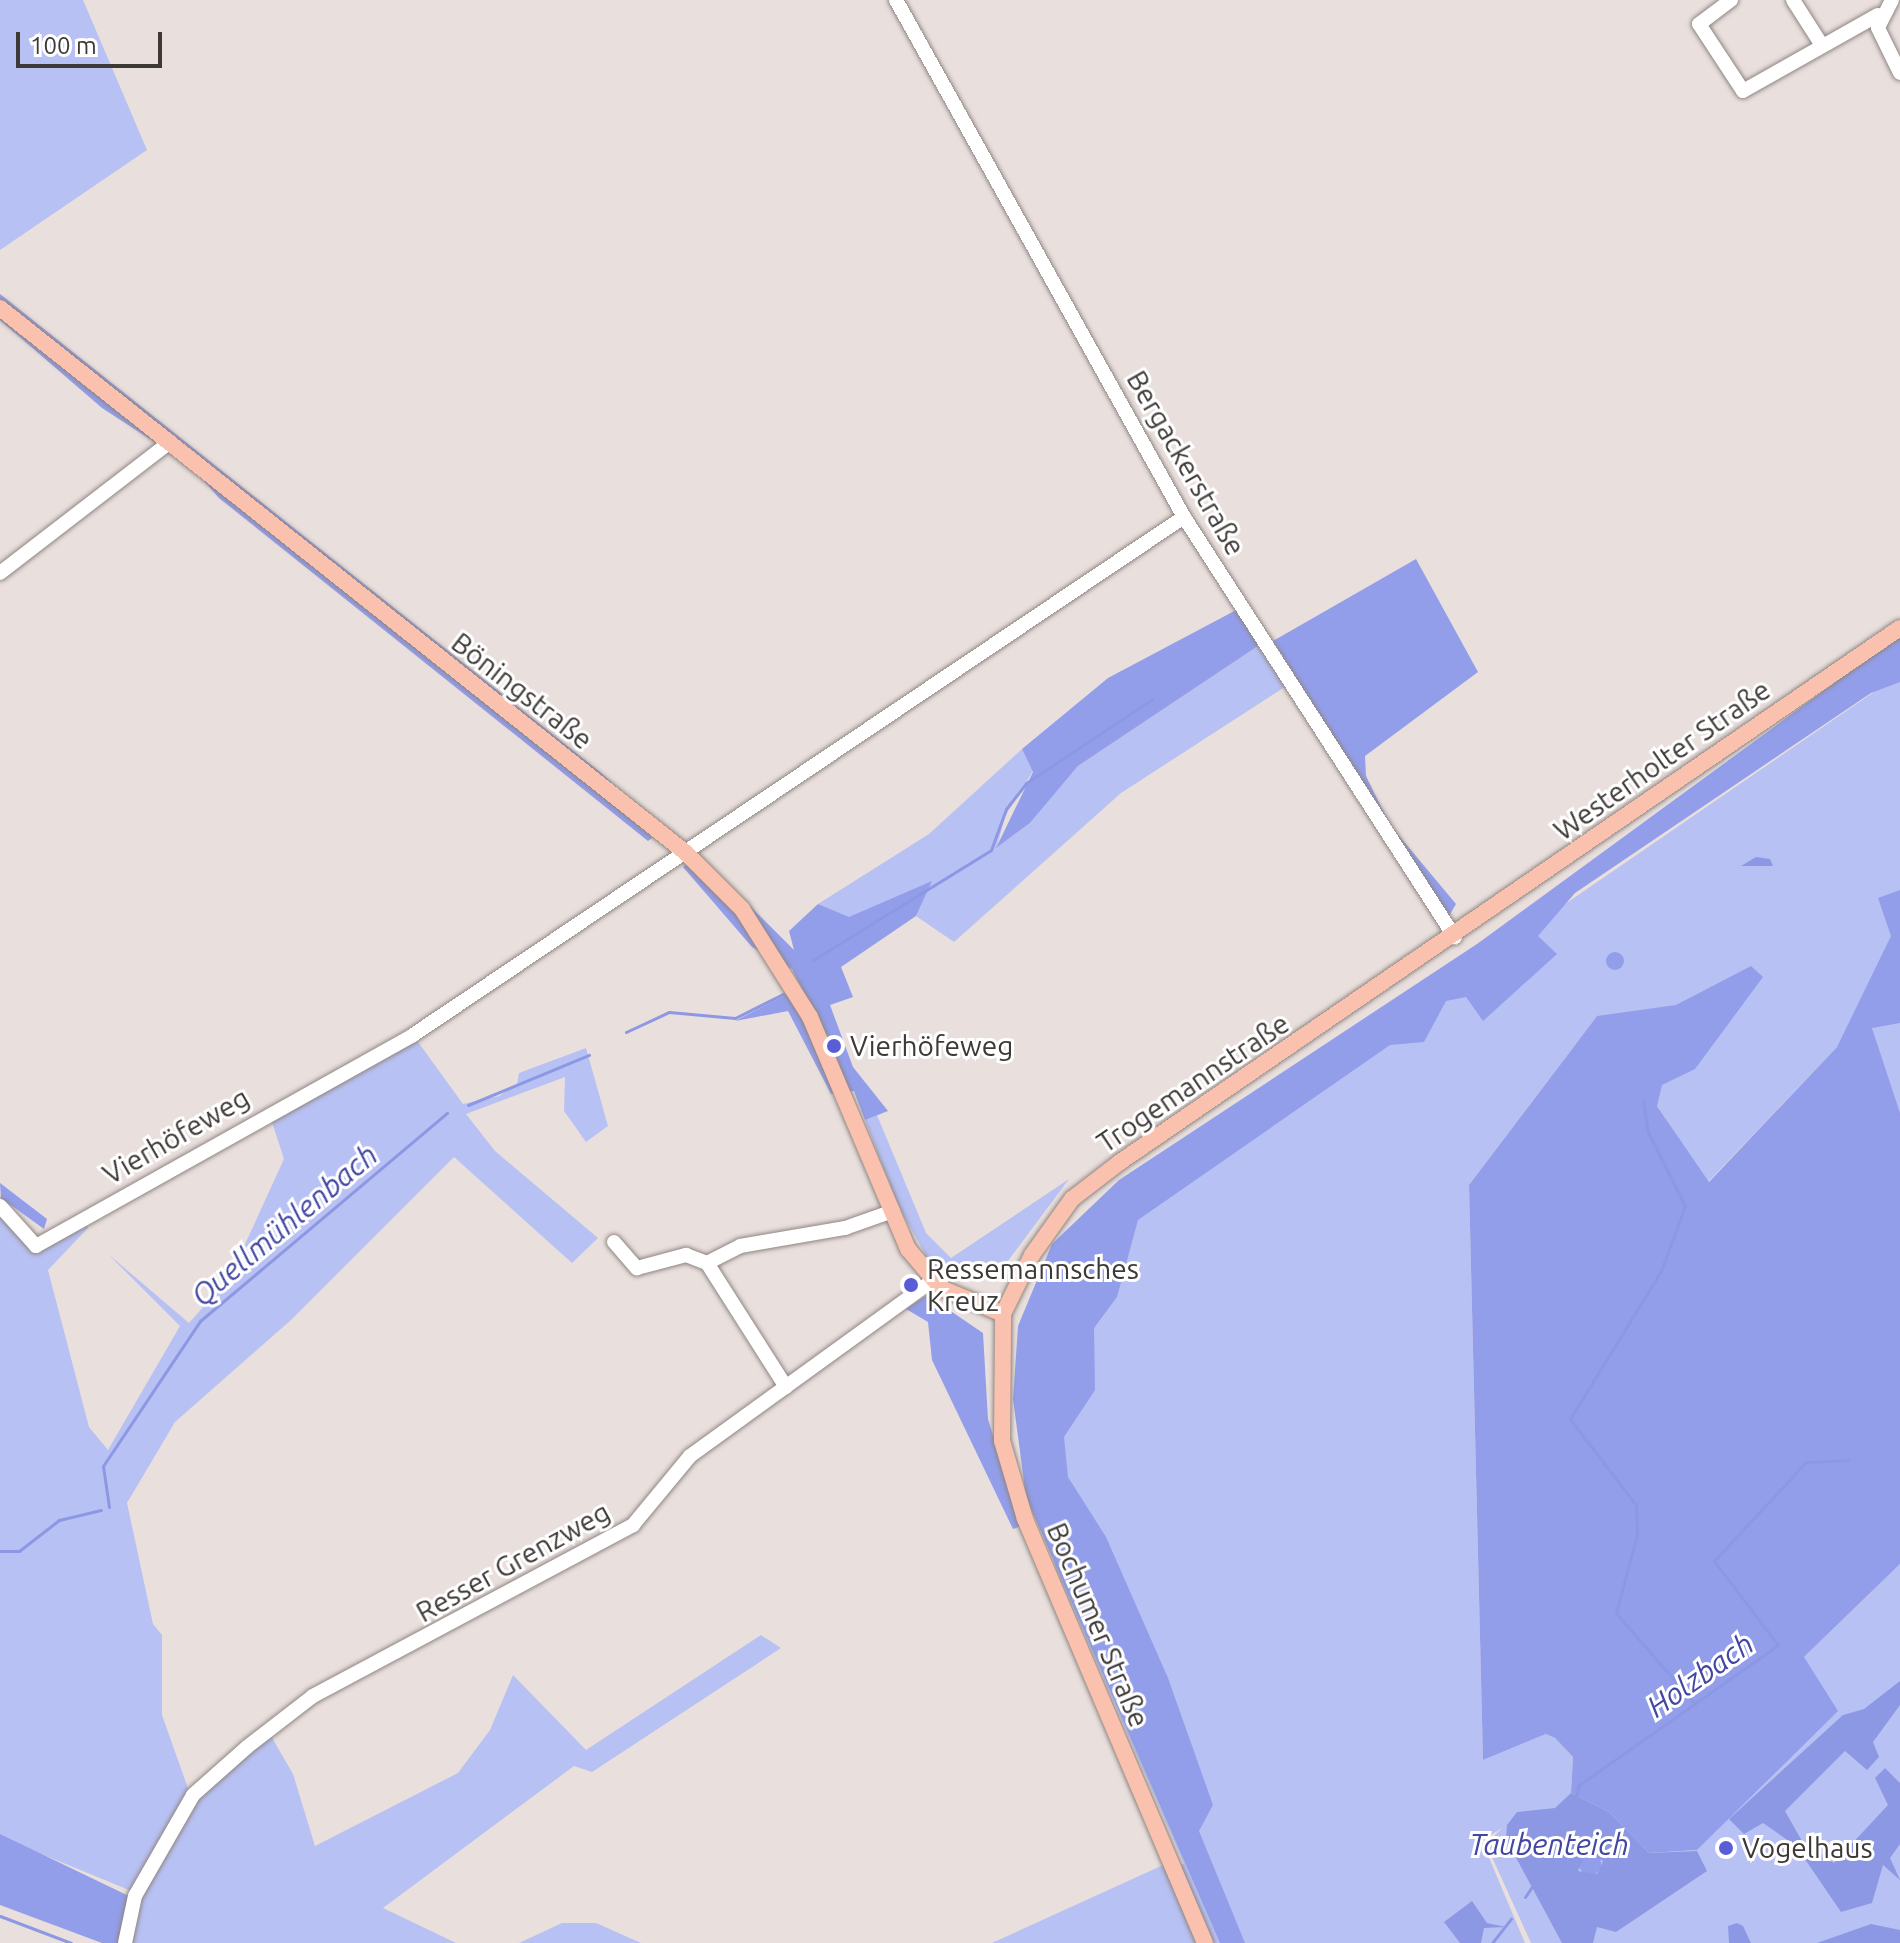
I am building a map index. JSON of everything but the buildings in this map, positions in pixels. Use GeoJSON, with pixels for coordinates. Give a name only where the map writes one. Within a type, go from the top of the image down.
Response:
{"type":"FeatureCollection","features":[{"type":"Feature","properties":{"kind":"main road","name":"Böningstraße"},"geometry":{"type":"LineString","coordinates":[[0,308],[685,852],[742,909],[792,979],[893,1211],[932,1281]]}},
{"type":"Feature","properties":{"kind":"main road","name":"Westerholter Straße"},"geometry":{"type":"LineString","coordinates":[[1455,937],[1900,628]]}},
{"type":"Feature","properties":{"kind":"main road","name":"Trogemannstraße"},"geometry":{"type":"LineString","coordinates":[[1003,1314],[1032,1255],[1072,1199],[1455,937]]}},
{"type":"Feature","properties":{"kind":"main road"},"geometry":{"type":"LineString","coordinates":[[932,1281],[1003,1314]]}},
{"type":"Feature","properties":{"kind":"main road","name":"Bochumer Straße"},"geometry":{"type":"LineString","coordinates":[[1003,1314],[997,1396],[1013,1484],[1205,1943]]}},
{"type":"Feature","properties":{"kind":"street","name":"Bergackerstraße"},"geometry":{"type":"LineString","coordinates":[[896,0],[1184,517],[1455,937]]}},
{"type":"Feature","properties":{"kind":"street"},"geometry":{"type":"LineString","coordinates":[[1731,0],[1699,24],[1743,91],[1821,44],[1878,15],[1892,0]]}},
{"type":"Feature","properties":{"kind":"street"},"geometry":{"type":"LineString","coordinates":[[1793,0],[1821,44]]}},
{"type":"Feature","properties":{"kind":"street"},"geometry":{"type":"LineString","coordinates":[[1878,15],[1881,40],[1900,73]]}},
{"type":"Feature","properties":{"kind":"street"},"geometry":{"type":"LineString","coordinates":[[0,573],[170,442]]}},
{"type":"Feature","properties":{"kind":"street","name":"Vierhöfeweg"},"geometry":{"type":"LineString","coordinates":[[0,1206],[36,1246],[413,1035],[1184,517]]}},
{"type":"Feature","properties":{"kind":"street"},"geometry":{"type":"LineString","coordinates":[[707,1263],[740,1246],[845,1228],[893,1211]]}},
{"type":"Feature","properties":{"kind":"street"},"geometry":{"type":"LineString","coordinates":[[614,1242],[637,1268],[686,1255],[707,1263],[786,1387]]}},
{"type":"Feature","properties":{"kind":"street","name":"Resser Grenzweg"},"geometry":{"type":"LineString","coordinates":[[125,1943],[135,1896],[193,1795],[247,1747],[313,1696],[633,1525],[690,1456],[932,1281]]}},
{"type":"Feature","properties":{"kind":"shaded area"},"geometry":{"type":"Polygon","coordinates":[[[0,0],[83,0],[147,150],[0,250],[0,0]]]}},
{"type":"Feature","properties":{"kind":"shaded area"},"geometry":{"type":"Polygon","coordinates":[[[0,294],[600,772],[663,830],[648,841],[219,498],[190,465],[102,408],[0,320],[0,294]]]}},
{"type":"Feature","properties":{"kind":"shaded area"},"geometry":{"type":"Polygon","coordinates":[[[1416,559],[1478,672],[1365,756],[1366,776],[1390,825],[1456,904],[1446,921],[1273,641],[1416,559]]]}},
{"type":"Feature","properties":{"kind":"shaded area"},"geometry":{"type":"Polygon","coordinates":[[[1240,608],[1261,644],[1078,766],[1030,823],[996,848],[1033,772],[1022,749],[1108,678],[1240,608]]]}},
{"type":"Feature","properties":{"kind":"shaded area"},"geometry":{"type":"Polygon","coordinates":[[[1900,635],[1900,682],[1871,693],[1575,893],[1538,936],[1557,954],[1483,1021],[1466,997],[1446,1001],[1424,1042],[1390,1045],[1138,1220],[1117,1297],[1094,1328],[1095,1390],[1064,1437],[1068,1477],[1106,1537],[1168,1678],[1213,1805],[1199,1831],[1245,1943],[1220,1943],[1026,1497],[1013,1399],[1018,1326],[1052,1244],[1119,1180],[1477,944],[1900,635]]]}},
{"type":"Feature","properties":{"kind":"shaded area"},"geometry":{"type":"Polygon","coordinates":[[[1261,644],[1291,683],[1121,793],[954,942],[916,916],[931,882],[849,918],[818,904],[929,834],[1022,749],[1033,771],[1005,816],[997,847],[1030,823],[1078,766],[1261,644]]]}},
{"type":"Feature","properties":{"kind":"shaded area"},"geometry":{"type":"Polygon","coordinates":[[[1900,674],[1900,1118],[1872,1028],[1837,1047],[1708,1182],[1597,1016],[1469,1185],[1483,1760],[1546,1734],[1555,1738],[1573,1757],[1571,1793],[1609,1812],[1649,1853],[1697,1850],[1756,1786],[1804,1657],[1900,1564],[1900,1943],[1531,1943],[1486,1844],[1502,1828],[1482,1841],[1525,1943],[992,1943],[1161,1866],[1184,1864],[1056,1569],[1013,1399],[1140,1196],[1900,674]]]}},
{"type":"Feature","properties":{"kind":"shaded area"},"geometry":{"type":"Polygon","coordinates":[[[699,855],[794,950],[789,931],[818,904],[849,917],[932,881],[916,916],[841,967],[853,997],[830,1005],[853,1067],[888,1111],[865,1120],[854,1091],[831,1094],[788,1011],[735,1021],[801,987],[792,969],[752,947],[683,867],[699,855]]]}},
{"type":"Feature","properties":{"kind":"shaded area"},"geometry":{"type":"Polygon","coordinates":[[[1900,890],[1900,1023],[1872,1028],[1900,1113],[1900,1564],[1804,1657],[1838,1711],[1697,1850],[1649,1853],[1609,1812],[1571,1793],[1573,1757],[1555,1738],[1546,1734],[1483,1760],[1469,1185],[1597,1016],[1676,1005],[1751,966],[1763,977],[1695,1069],[1662,1085],[1657,1106],[1709,1182],[1837,1047],[1891,936],[1878,898],[1900,890]]]}},
{"type":"Feature","properties":{"kind":"shaded area"},"geometry":{"type":"Polygon","coordinates":[[[1611,952],[1619,952],[1624,961],[1622,968],[1611,970],[1606,965],[1606,957],[1611,952]]]}},
{"type":"Feature","properties":{"kind":"shaded area"},"geometry":{"type":"Polygon","coordinates":[[[413,1035],[463,1104],[499,1096],[517,1084],[519,1073],[586,1048],[608,1126],[586,1142],[564,1111],[565,1077],[466,1114],[495,1151],[598,1238],[572,1263],[454,1157],[291,1320],[175,1422],[127,1503],[153,1624],[162,1635],[162,1715],[190,1794],[264,1724],[293,1774],[315,1846],[458,1773],[490,1730],[513,1675],[586,1750],[761,1635],[781,1648],[592,1772],[574,1766],[383,1908],[456,1943],[125,1943],[136,1898],[129,1890],[0,1837],[0,1212],[32,1253],[85,1217],[88,1228],[48,1270],[89,1427],[108,1450],[180,1326],[108,1254],[189,1323],[230,1277],[284,1159],[269,1113],[413,1035]]]}},
{"type":"Feature","properties":{"kind":"shaded area"},"geometry":{"type":"Polygon","coordinates":[[[877,1115],[926,1233],[951,1258],[1069,1179],[996,1277],[965,1278],[930,1263],[898,1205],[865,1120],[877,1115]]]}},
{"type":"Feature","properties":{"kind":"shaded area"},"geometry":{"type":"Polygon","coordinates":[[[0,1183],[47,1219],[44,1229],[1,1198],[0,1183]]]}},
{"type":"Feature","properties":{"kind":"shaded area"},"geometry":{"type":"Polygon","coordinates":[[[927,1295],[983,1333],[988,1419],[1021,1526],[1013,1529],[932,1360],[928,1322],[906,1309],[927,1295]]]}},
{"type":"Feature","properties":{"kind":"shaded area"},"geometry":{"type":"Polygon","coordinates":[[[0,1834],[133,1898],[124,1943],[102,1943],[0,1905],[0,1834]]]}},
{"type":"Feature","properties":{"kind":"shaded area"},"geometry":{"type":"Polygon","coordinates":[[[1590,1853],[1598,1856],[1601,1864],[1598,1872],[1590,1875],[1582,1872],[1579,1864],[1582,1856],[1590,1853]]]}},
{"type":"Feature","properties":{"kind":"shaded area"},"geometry":{"type":"Polygon","coordinates":[[[562,1923],[596,1923],[641,1943],[519,1943],[562,1923]]]}},
{"type":"Feature","properties":{"kind":"water"},"geometry":{"type":"Polygon","coordinates":[[[1756,857],[1770,859],[1773,866],[1741,866],[1756,857]]]}},
{"type":"Feature","properties":{"kind":"water"},"geometry":{"type":"Polygon","coordinates":[[[1900,1681],[1900,1705],[1873,1742],[1879,1757],[1867,1770],[1845,1751],[1785,1811],[1802,1841],[1834,1863],[1888,1805],[1875,1778],[1885,1768],[1900,1783],[1900,1844],[1890,1858],[1900,1880],[1883,1865],[1872,1903],[1841,1912],[1796,1846],[1763,1823],[1744,1834],[1729,1819],[1843,1715],[1864,1709],[1900,1681]]]}},
{"type":"Feature","properties":{"kind":"water","name":"Taubenteich"},"geometry":{"type":"Polygon","coordinates":[[[1571,1793],[1609,1812],[1649,1853],[1697,1851],[1707,1871],[1616,1932],[1597,1927],[1593,1943],[1562,1943],[1506,1839],[1507,1825],[1517,1812],[1555,1808],[1571,1793]],[[1587,1852],[1578,1871],[1597,1874],[1603,1861],[1587,1852]]]}},
{"type":"Feature","properties":{"kind":"water"},"geometry":{"type":"Polygon","coordinates":[[[1472,1901],[1487,1923],[1506,1927],[1484,1928],[1481,1943],[1460,1943],[1444,1922],[1472,1901]]]}},
{"type":"Feature","properties":{"kind":"water"},"geometry":{"type":"Polygon","coordinates":[[[1737,1923],[1743,1926],[1751,1943],[1729,1943],[1728,1926],[1737,1923]]]}},
{"type":"Feature","properties":{"kind":"water"},"geometry":{"type":"Polygon","coordinates":[[[1871,1924],[1900,1930],[1900,1943],[1817,1943],[1871,1924]]]}},
{"type":"Feature","properties":{"kind":"waterway","name":"Quellmühlenbach"},"geometry":{"type":"LineString","coordinates":[[813,960],[991,850],[1006,809],[1026,783],[1153,699]]}},
{"type":"Feature","properties":{"kind":"waterway","name":"Quellmühlenbach"},"geometry":{"type":"LineString","coordinates":[[626,1032],[669,1012],[735,1018],[783,994]]}},
{"type":"Feature","properties":{"kind":"waterway","name":"Quellmühlenbach"},"geometry":{"type":"LineString","coordinates":[[468,1105],[589,1055]]}},
{"type":"Feature","properties":{"kind":"waterway"},"geometry":{"type":"LineString","coordinates":[[1643,1101],[1648,1132],[1685,1206],[1661,1271],[1570,1419],[1636,1505],[1637,1535],[1616,1613],[1695,1704]]}},
{"type":"Feature","properties":{"kind":"waterway","name":"Quellmühlenbach"},"geometry":{"type":"LineString","coordinates":[[109,1507],[103,1466],[200,1321],[447,1113]]}},
{"type":"Feature","properties":{"kind":"waterway","name":"Holzbach"},"geometry":{"type":"LineString","coordinates":[[1576,1796],[1579,1785],[1778,1645],[1714,1561],[1806,1462],[1849,1460]]}},
{"type":"Feature","properties":{"kind":"waterway","name":"Quellmühlenbach"},"geometry":{"type":"LineString","coordinates":[[0,1551],[19,1551],[59,1520],[101,1510]]}},
{"type":"Feature","properties":{"kind":"waterway","name":"Holzbach"},"geometry":{"type":"LineString","coordinates":[[1525,1897],[1533,1885]]}},
{"type":"Feature","properties":{"kind":"waterway","name":"Holzbach"},"geometry":{"type":"LineString","coordinates":[[0,1916],[71,1943]]}},
{"type":"Feature","properties":{"kind":"waterway","name":"Holzbach"},"geometry":{"type":"LineString","coordinates":[[1492,1943],[1511,1919]]}},
{"type":"Feature","properties":{"kind":"place","name":"Vierhöfeweg"},"geometry":{"type":"Point","coordinates":[834,1046]}},
{"type":"Feature","properties":{"kind":"place","name":"Ressemannsches Kreuz"},"geometry":{"type":"Point","coordinates":[911,1285]}},
{"type":"Feature","properties":{"kind":"place","name":"Vogelhaus"},"geometry":{"type":"Point","coordinates":[1726,1848]}}]}
